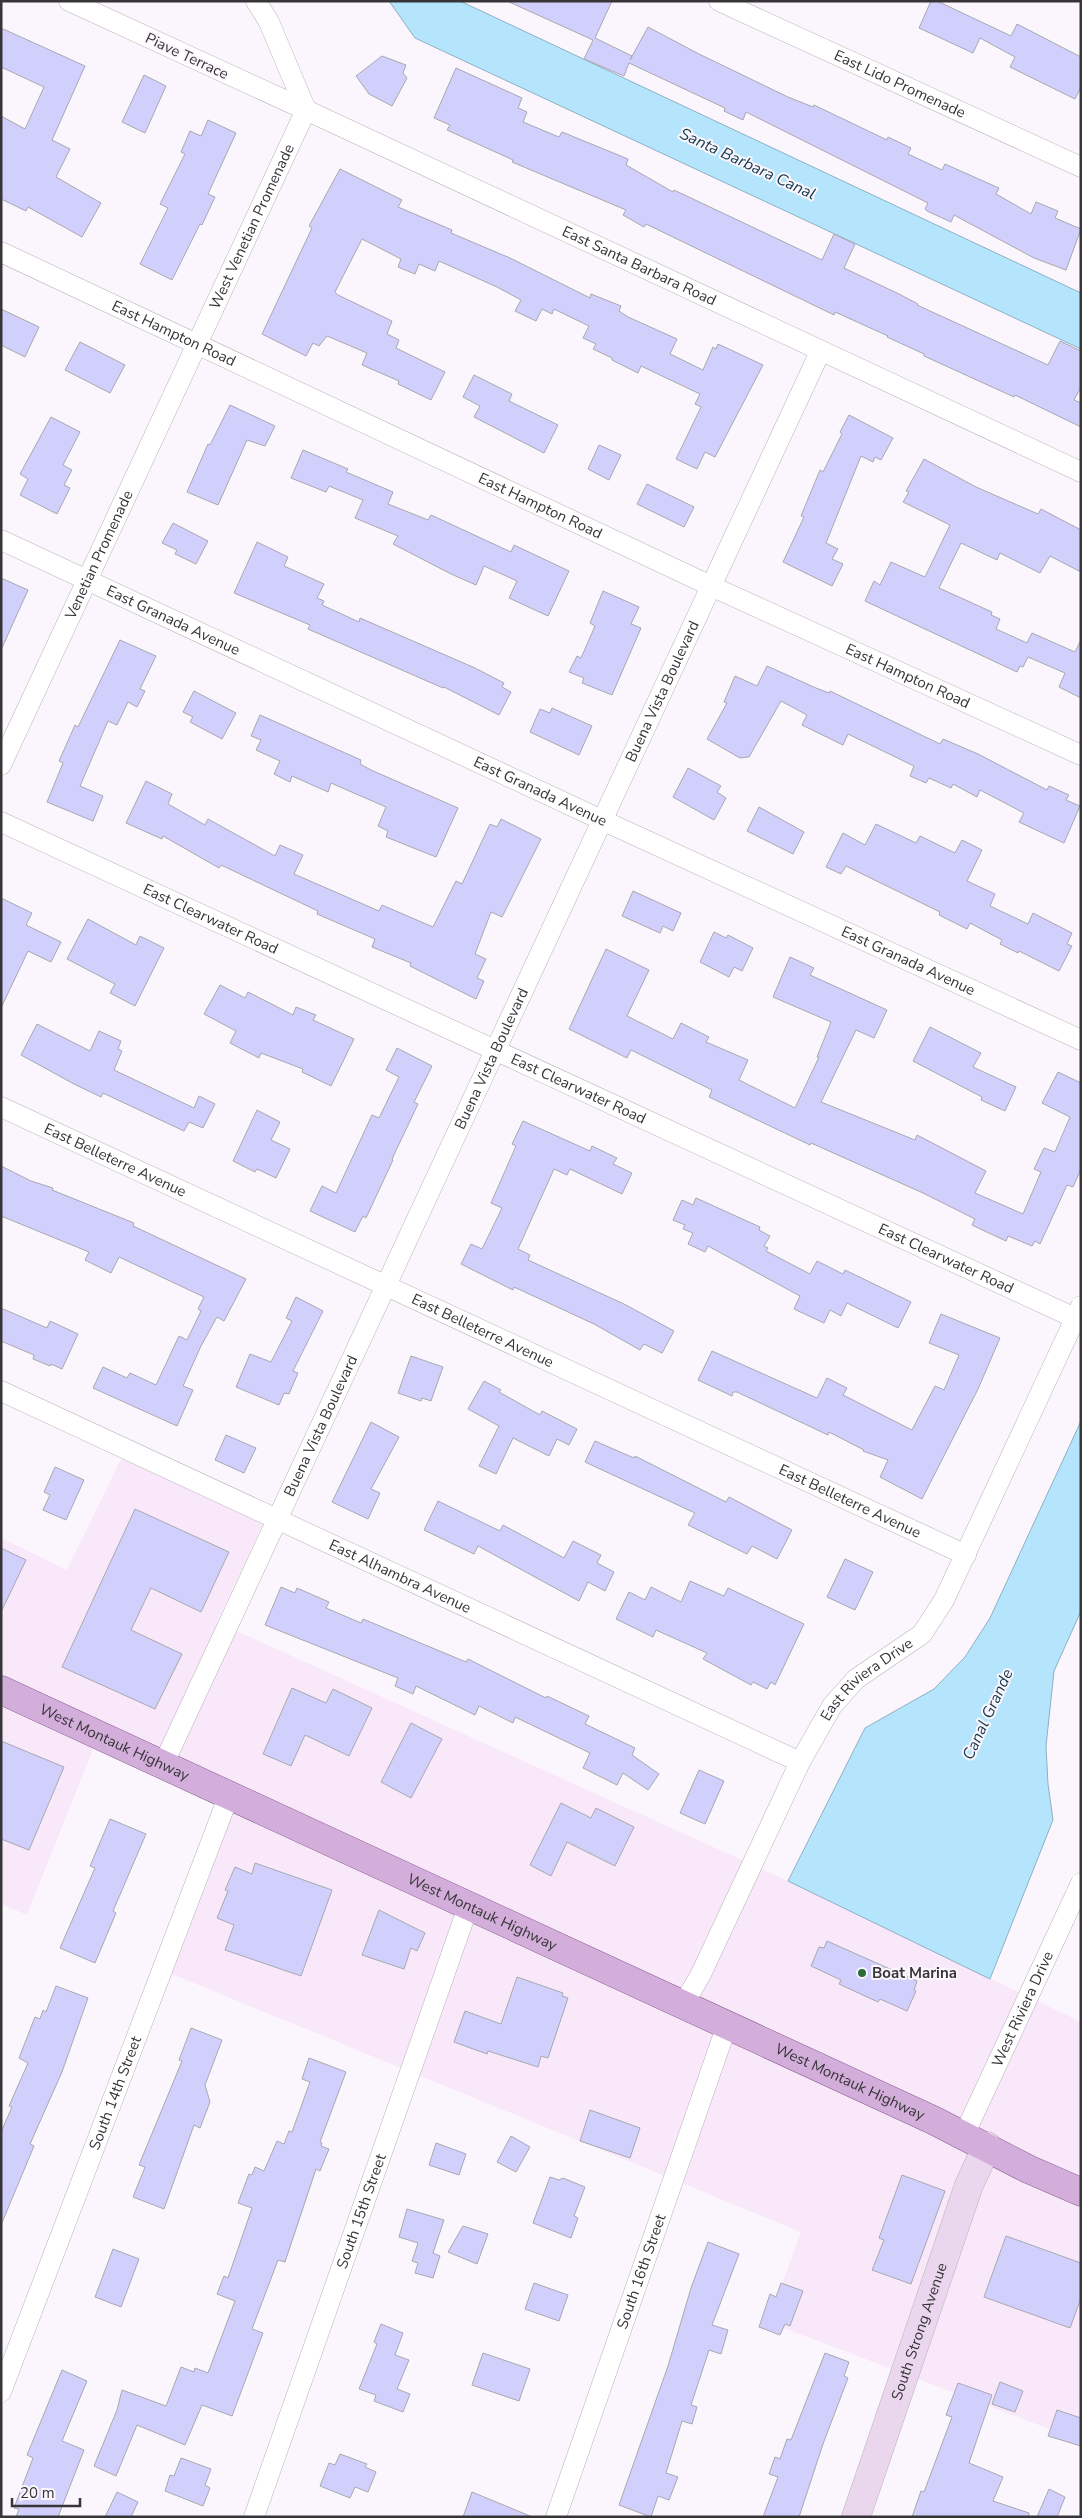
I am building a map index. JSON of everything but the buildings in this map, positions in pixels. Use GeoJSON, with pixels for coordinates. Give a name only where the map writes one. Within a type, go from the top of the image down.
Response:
{"type":"FeatureCollection","features":[{"type":"Feature","properties":{"kind":"main road","name":"West Montauk Highway"},"geometry":{"type":"LineString","coordinates":[[1,1690],[683,2005],[1081,2192]]}},
{"type":"Feature","properties":{"kind":"street","name":"Piave Terrace"},"geometry":{"type":"LineString","coordinates":[[69,1],[306,110]]}},
{"type":"Feature","properties":{"kind":"street"},"geometry":{"type":"LineString","coordinates":[[256,1],[269,22],[306,110]]}},
{"type":"Feature","properties":{"kind":"street","name":"East Lido Promenade"},"geometry":{"type":"LineString","coordinates":[[719,1],[1081,167]]}},
{"type":"Feature","properties":{"kind":"street","name":"West Venetian Promenade"},"geometry":{"type":"LineString","coordinates":[[198,344],[306,110]]}},
{"type":"Feature","properties":{"kind":"street","name":"East Santa Barbara Road"},"geometry":{"type":"LineString","coordinates":[[306,110],[820,352],[1081,472]]}},
{"type":"Feature","properties":{"kind":"street","name":"East Hampton Road"},"geometry":{"type":"LineString","coordinates":[[1,252],[711,586],[1081,755]]}},
{"type":"Feature","properties":{"kind":"street","name":"Venetian Promenade"},"geometry":{"type":"LineString","coordinates":[[1,765],[198,344]]}},
{"type":"Feature","properties":{"kind":"street","name":"Buena Vista Boulevard"},"geometry":{"type":"LineString","coordinates":[[163,1765],[604,821],[820,352]]}},
{"type":"Feature","properties":{"kind":"street","name":"East Granada Avenue"},"geometry":{"type":"LineString","coordinates":[[1,540],[604,821],[1081,1040]]}},
{"type":"Feature","properties":{"kind":"street","name":"East Clearwater Road"},"geometry":{"type":"LineString","coordinates":[[1,822],[496,1052],[1078,1312]]}},
{"type":"Feature","properties":{"kind":"street","name":"East Belleterre Avenue"},"geometry":{"type":"LineString","coordinates":[[1,1107],[966,1555]]}},
{"type":"Feature","properties":{"kind":"street","name":"East Riviera Drive"},"geometry":{"type":"LineString","coordinates":[[683,2005],[701,1974],[800,1762],[832,1706],[856,1679],[922,1634],[944,1600],[1078,1312]]}},
{"type":"Feature","properties":{"kind":"street","name":"East Alhambra Avenue"},"geometry":{"type":"LineString","coordinates":[[1,1391],[800,1762]]}},
{"type":"Feature","properties":{"kind":"street","name":"South 14th Street"},"geometry":{"type":"LineString","coordinates":[[1,2392],[228,1795]]}},
{"type":"Feature","properties":{"kind":"street","name":"West Riviera Drive"},"geometry":{"type":"LineString","coordinates":[[975,2141],[1079,1890]]}},
{"type":"Feature","properties":{"kind":"street","name":"South 15th Street"},"geometry":{"type":"LineString","coordinates":[[254,2517],[468,1907]]}},
{"type":"Feature","properties":{"kind":"street","name":"South 16th Street"},"geometry":{"type":"LineString","coordinates":[[556,2517],[726,2025]]}},
{"type":"Feature","properties":{"kind":"street","name":"South Strong Avenue"},"geometry":{"type":"LineString","coordinates":[[856,2517],[969,2185],[975,2141]]}},
{"type":"Feature","properties":{"kind":"shaded area"},"geometry":{"type":"Polygon","coordinates":[[[122,1457],[263,1524],[217,1622],[788,1881],[1081,2022],[1081,2441],[768,2322],[801,2232],[167,1972],[236,1792],[101,1729],[27,1915],[1,1904],[1,1538],[67,1570],[122,1457]]]}},
{"type":"Feature","properties":{"kind":"water","name":"Santa Barbara Canal"},"geometry":{"type":"Polygon","coordinates":[[[389,1],[460,1],[1081,293],[1081,349],[415,38],[389,1]]]}},
{"type":"Feature","properties":{"kind":"water","name":"Canal Grande"},"geometry":{"type":"Polygon","coordinates":[[[1081,1421],[1081,1611],[1054,1671],[1046,1746],[1048,1784],[1053,1820],[990,1979],[788,1881],[865,1728],[934,1689],[965,1657],[990,1618],[1081,1421]]]}},
{"type":"Feature","properties":{"kind":"place","name":"Boat Marina"},"geometry":{"type":"Point","coordinates":[862,1973]}}]}
